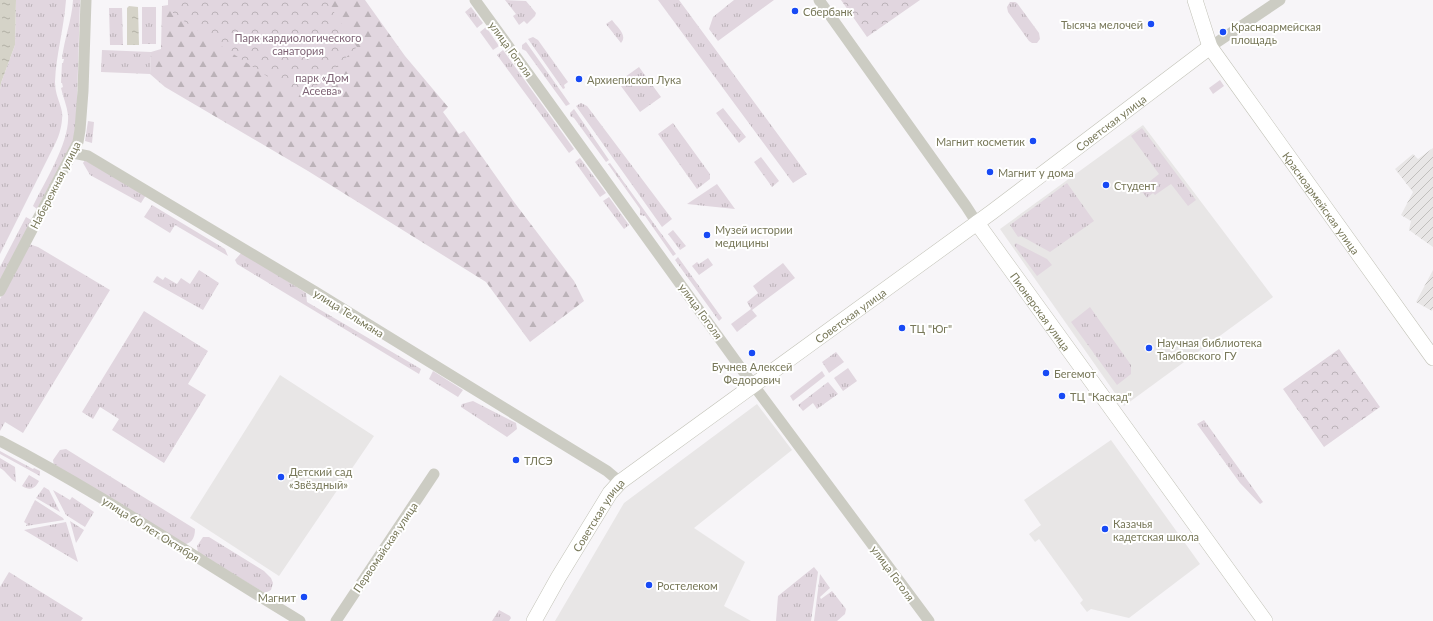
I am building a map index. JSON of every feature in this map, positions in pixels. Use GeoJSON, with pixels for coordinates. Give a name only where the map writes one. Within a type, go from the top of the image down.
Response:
{"type":"FeatureCollection","features":[{"type":"Feature","properties":{"kind":"main road","name":"Красноармейская улица"},"geometry":{"type":"LineString","coordinates":[[1195,0],[1210,47],[1433,358]]}},
{"type":"Feature","properties":{"kind":"main road","name":"Советская улица"},"geometry":{"type":"LineString","coordinates":[[534,621],[558,578],[610,493],[620,482],[977,223],[1210,47]]}},
{"type":"Feature","properties":{"kind":"main road","name":"Пионерская улица"},"geometry":{"type":"LineString","coordinates":[[977,223],[1265,621]]}},
{"type":"Feature","properties":{"kind":"street","name":"Набережная улица"},"geometry":{"type":"LineString","coordinates":[[0,291],[74,153],[78,142],[80,130],[86,0]]}},
{"type":"Feature","properties":{"kind":"street","name":"улица Гоголя"},"geometry":{"type":"LineString","coordinates":[[476,0],[754,385],[929,621]]}},
{"type":"Feature","properties":{"kind":"street","name":"Пионерская улица"},"geometry":{"type":"LineString","coordinates":[[819,0],[977,223]]}},
{"type":"Feature","properties":{"kind":"street"},"geometry":{"type":"LineString","coordinates":[[1210,47],[1280,0]]}},
{"type":"Feature","properties":{"kind":"street","name":"улица Тельмана"},"geometry":{"type":"LineString","coordinates":[[74,153],[88,156],[314,291],[607,471],[620,482]]}},
{"type":"Feature","properties":{"kind":"street","name":"улица 60 лет Октября"},"geometry":{"type":"LineString","coordinates":[[0,441],[42,463],[103,499],[300,621]]}},
{"type":"Feature","properties":{"kind":"street","name":"Первомайская улица"},"geometry":{"type":"LineString","coordinates":[[336,621],[434,474]]}},
{"type":"Feature","properties":{"kind":"shaded area"},"geometry":{"type":"Polygon","coordinates":[[[1143,125],[1273,297],[1124,406],[1000,229],[1143,125]]]}},
{"type":"Feature","properties":{"kind":"shaded area"},"geometry":{"type":"Polygon","coordinates":[[[1433,148],[1433,247],[1409,230],[1411,221],[1401,215],[1413,192],[1395,169],[1413,154],[1418,159],[1433,148]]]}},
{"type":"Feature","properties":{"kind":"shaded area"},"geometry":{"type":"Polygon","coordinates":[[[1433,270],[1433,308],[1432,311],[1416,302],[1433,270]]]}},
{"type":"Feature","properties":{"kind":"shaded area","name":"Детский сад «Звёздный»"},"geometry":{"type":"Polygon","coordinates":[[[280,375],[374,436],[279,576],[190,518],[280,375]]]}},
{"type":"Feature","properties":{"kind":"shaded area"},"geometry":{"type":"Polygon","coordinates":[[[757,404],[792,450],[694,528],[745,562],[724,606],[751,621],[555,621],[624,503],[757,404]]]}},
{"type":"Feature","properties":{"kind":"shaded area","name":"Казачья кадетская школа"},"geometry":{"type":"Polygon","coordinates":[[[1111,440],[1200,564],[1129,618],[1091,609],[1087,612],[1080,603],[1083,600],[1039,539],[1035,542],[1029,534],[1041,525],[1024,500],[1111,440]]]}},
{"type":"Feature","properties":{"kind":"green space"},"geometry":{"type":"Polygon","coordinates":[[[16,0],[66,0],[55,82],[62,112],[62,119],[56,142],[0,254],[0,89],[15,45],[16,0]]]}},
{"type":"Feature","properties":{"kind":"green space"},"geometry":{"type":"Polygon","coordinates":[[[73,0],[80,0],[76,136],[37,209],[33,206],[56,161],[68,126],[68,115],[61,83],[64,44],[73,0]]]}},
{"type":"Feature","properties":{"kind":"green space","name":"парк «Дом Асеева»"},"geometry":{"type":"Polygon","coordinates":[[[168,0],[365,0],[405,56],[448,107],[443,112],[459,134],[464,131],[514,202],[574,281],[584,301],[530,342],[486,282],[308,171],[165,87],[150,74],[151,52],[161,49],[162,6],[168,5],[168,0]]]}},
{"type":"Feature","properties":{"kind":"green space","name":"Парк кардиологического санатория"},"geometry":{"type":"Polygon","coordinates":[[[173,0],[326,0],[357,47],[305,97],[265,75],[173,14],[173,0]]]}},
{"type":"Feature","properties":{"kind":"green space"},"geometry":{"type":"Polygon","coordinates":[[[505,0],[526,1],[536,13],[535,16],[527,24],[524,21],[519,25],[513,16],[516,14],[505,0]]]}},
{"type":"Feature","properties":{"kind":"green space"},"geometry":{"type":"Polygon","coordinates":[[[658,0],[679,0],[807,174],[793,183],[658,0]]]}},
{"type":"Feature","properties":{"kind":"green space"},"geometry":{"type":"Polygon","coordinates":[[[734,0],[774,0],[718,41],[709,29],[713,17],[734,0]]]}},
{"type":"Feature","properties":{"kind":"green space"},"geometry":{"type":"Polygon","coordinates":[[[841,0],[920,0],[867,37],[841,0]]]}},
{"type":"Feature","properties":{"kind":"green space"},"geometry":{"type":"Polygon","coordinates":[[[1010,2],[1017,3],[1039,33],[1040,39],[1037,43],[1032,43],[1029,41],[1008,12],[1007,7],[1010,2]]]}},
{"type":"Feature","properties":{"kind":"green space"},"geometry":{"type":"Polygon","coordinates":[[[142,7],[156,7],[156,44],[142,44],[142,7]]]}},
{"type":"Feature","properties":{"kind":"green space"},"geometry":{"type":"Polygon","coordinates":[[[471,7],[483,23],[477,28],[465,12],[471,7]]]}},
{"type":"Feature","properties":{"kind":"green space"},"geometry":{"type":"Polygon","coordinates":[[[109,8],[122,8],[123,45],[110,45],[109,8]]]}},
{"type":"Feature","properties":{"kind":"green space"},"geometry":{"type":"Polygon","coordinates":[[[612,20],[623,34],[623,40],[621,43],[606,24],[612,20]]]}},
{"type":"Feature","properties":{"kind":"green space"},"geometry":{"type":"Polygon","coordinates":[[[486,27],[499,46],[493,50],[480,32],[486,27]]]}},
{"type":"Feature","properties":{"kind":"green space"},"geometry":{"type":"Polygon","coordinates":[[[533,37],[538,40],[568,82],[564,85],[565,88],[563,89],[528,39],[533,37]]]}},
{"type":"Feature","properties":{"kind":"green space"},"geometry":{"type":"Polygon","coordinates":[[[526,42],[570,104],[566,106],[526,51],[522,49],[522,45],[526,42]]]}},
{"type":"Feature","properties":{"kind":"green space"},"geometry":{"type":"Polygon","coordinates":[[[102,50],[151,52],[150,74],[101,72],[102,50]]]}},
{"type":"Feature","properties":{"kind":"green space"},"geometry":{"type":"Polygon","coordinates":[[[503,50],[574,149],[569,153],[497,55],[503,50]]]}},
{"type":"Feature","properties":{"kind":"green space"},"geometry":{"type":"Polygon","coordinates":[[[639,67],[661,97],[640,112],[618,82],[639,67]]]}},
{"type":"Feature","properties":{"kind":"green space"},"geometry":{"type":"Polygon","coordinates":[[[1220,80],[1224,86],[1213,94],[1209,88],[1220,80]]]}},
{"type":"Feature","properties":{"kind":"green space"},"geometry":{"type":"Polygon","coordinates":[[[581,103],[587,106],[672,219],[662,227],[576,106],[581,103]]]}},
{"type":"Feature","properties":{"kind":"green space"},"geometry":{"type":"Polygon","coordinates":[[[723,108],[746,137],[739,143],[716,113],[723,108]]]}},
{"type":"Feature","properties":{"kind":"green space"},"geometry":{"type":"Polygon","coordinates":[[[574,109],[609,160],[606,162],[574,118],[570,116],[570,113],[574,109]]]}},
{"type":"Feature","properties":{"kind":"green space"},"geometry":{"type":"Polygon","coordinates":[[[88,121],[94,122],[92,143],[85,141],[88,121]]]}},
{"type":"Feature","properties":{"kind":"green space"},"geometry":{"type":"Polygon","coordinates":[[[673,123],[710,174],[710,179],[697,189],[658,134],[673,123]]]}},
{"type":"Feature","properties":{"kind":"green space"},"geometry":{"type":"Polygon","coordinates":[[[1142,128],[1196,200],[1188,206],[1171,184],[1155,195],[1153,193],[1147,198],[1140,189],[1159,174],[1131,136],[1142,128]]]}},
{"type":"Feature","properties":{"kind":"green space"},"geometry":{"type":"Polygon","coordinates":[[[761,157],[779,181],[772,187],[754,162],[761,157]]]}},
{"type":"Feature","properties":{"kind":"green space"},"geometry":{"type":"Polygon","coordinates":[[[580,158],[606,193],[600,197],[575,162],[580,158]]]}},
{"type":"Feature","properties":{"kind":"green space"},"geometry":{"type":"Polygon","coordinates":[[[85,160],[146,195],[141,203],[90,175],[83,163],[85,160]]]}},
{"type":"Feature","properties":{"kind":"green space"},"geometry":{"type":"Polygon","coordinates":[[[610,163],[676,254],[673,256],[645,216],[640,215],[640,209],[608,164],[610,163]]]}},
{"type":"Feature","properties":{"kind":"green space"},"geometry":{"type":"Polygon","coordinates":[[[1067,183],[1094,221],[1050,252],[1021,236],[1018,237],[1010,225],[1067,183]]]}},
{"type":"Feature","properties":{"kind":"green space"},"geometry":{"type":"Polygon","coordinates":[[[717,184],[735,209],[687,204],[717,184]]]}},
{"type":"Feature","properties":{"kind":"green space"},"geometry":{"type":"Polygon","coordinates":[[[609,197],[629,225],[624,229],[603,201],[609,197]]]}},
{"type":"Feature","properties":{"kind":"green space"},"geometry":{"type":"Polygon","coordinates":[[[152,205],[225,249],[228,256],[175,225],[170,233],[144,217],[152,205]]]}},
{"type":"Feature","properties":{"kind":"green space"},"geometry":{"type":"Polygon","coordinates":[[[26,217],[33,221],[0,283],[0,267],[26,217]]]}},
{"type":"Feature","properties":{"kind":"green space"},"geometry":{"type":"Polygon","coordinates":[[[673,230],[686,246],[680,250],[668,234],[673,230]]]}},
{"type":"Feature","properties":{"kind":"green space"},"geometry":{"type":"Polygon","coordinates":[[[1016,243],[1047,259],[1052,265],[1037,276],[1014,245],[1016,243]]]}},
{"type":"Feature","properties":{"kind":"green space"},"geometry":{"type":"Polygon","coordinates":[[[29,244],[38,247],[110,290],[23,433],[5,422],[0,431],[0,299],[29,244]]]}},
{"type":"Feature","properties":{"kind":"green space"},"geometry":{"type":"Polygon","coordinates":[[[242,252],[306,293],[307,302],[421,369],[419,374],[237,264],[235,260],[242,252]]]}},
{"type":"Feature","properties":{"kind":"green space"},"geometry":{"type":"Polygon","coordinates":[[[678,257],[722,318],[719,321],[675,260],[678,257]]]}},
{"type":"Feature","properties":{"kind":"green space"},"geometry":{"type":"Polygon","coordinates":[[[708,258],[713,265],[699,275],[692,266],[697,262],[699,264],[708,258]]]}},
{"type":"Feature","properties":{"kind":"green space"},"geometry":{"type":"Polygon","coordinates":[[[783,263],[795,278],[752,310],[757,316],[737,332],[731,324],[751,309],[747,302],[758,293],[753,286],[783,263]]]}},
{"type":"Feature","properties":{"kind":"green space"},"geometry":{"type":"Polygon","coordinates":[[[199,270],[219,283],[203,310],[153,282],[157,276],[163,280],[165,277],[177,284],[181,278],[190,284],[199,270]]]}},
{"type":"Feature","properties":{"kind":"green space"},"geometry":{"type":"Polygon","coordinates":[[[1090,307],[1131,365],[1131,374],[1117,385],[1071,322],[1090,307]]]}},
{"type":"Feature","properties":{"kind":"green space"},"geometry":{"type":"Polygon","coordinates":[[[144,311],[208,351],[188,384],[206,395],[164,463],[112,430],[119,419],[100,407],[93,419],[82,412],[144,311]]]}},
{"type":"Feature","properties":{"kind":"green space"},"geometry":{"type":"Polygon","coordinates":[[[1339,349],[1380,407],[1324,447],[1283,389],[1339,349]]]}},
{"type":"Feature","properties":{"kind":"green space"},"geometry":{"type":"Polygon","coordinates":[[[836,352],[844,362],[829,373],[822,362],[836,352]]]}},
{"type":"Feature","properties":{"kind":"green space"},"geometry":{"type":"Polygon","coordinates":[[[848,368],[857,381],[843,391],[834,378],[848,368]]]}},
{"type":"Feature","properties":{"kind":"green space"},"geometry":{"type":"Polygon","coordinates":[[[433,371],[463,390],[458,397],[429,379],[433,371]]]}},
{"type":"Feature","properties":{"kind":"green space"},"geometry":{"type":"Polygon","coordinates":[[[822,371],[825,376],[793,401],[790,396],[822,371]]]}},
{"type":"Feature","properties":{"kind":"green space"},"geometry":{"type":"Polygon","coordinates":[[[828,382],[838,394],[817,409],[813,403],[803,411],[798,405],[828,382]]]}},
{"type":"Feature","properties":{"kind":"green space"},"geometry":{"type":"Polygon","coordinates":[[[473,401],[516,423],[517,429],[507,437],[461,407],[462,404],[473,401]]]}},
{"type":"Feature","properties":{"kind":"green space"},"geometry":{"type":"Polygon","coordinates":[[[1204,420],[1263,502],[1260,504],[1240,483],[1197,424],[1204,420]]]}},
{"type":"Feature","properties":{"kind":"green space"},"geometry":{"type":"Polygon","coordinates":[[[66,449],[195,529],[192,540],[181,545],[54,466],[53,460],[60,450],[66,449]]]}},
{"type":"Feature","properties":{"kind":"green space"},"geometry":{"type":"Polygon","coordinates":[[[0,451],[33,469],[34,468],[40,471],[40,476],[0,454],[0,451]]]}},
{"type":"Feature","properties":{"kind":"green space"},"geometry":{"type":"Polygon","coordinates":[[[0,458],[15,467],[16,482],[0,468],[0,458]]]}},
{"type":"Feature","properties":{"kind":"green space"},"geometry":{"type":"Polygon","coordinates":[[[29,475],[39,481],[36,486],[30,489],[22,486],[29,475]]]}},
{"type":"Feature","properties":{"kind":"green space"},"geometry":{"type":"Polygon","coordinates":[[[44,487],[49,490],[60,512],[36,498],[44,487]]]}},
{"type":"Feature","properties":{"kind":"green space"},"geometry":{"type":"Polygon","coordinates":[[[53,490],[70,500],[72,497],[94,512],[85,527],[66,515],[53,490]]]}},
{"type":"Feature","properties":{"kind":"green space"},"geometry":{"type":"Polygon","coordinates":[[[35,500],[64,520],[26,526],[27,524],[24,522],[35,500]]]}},
{"type":"Feature","properties":{"kind":"green space"},"geometry":{"type":"Polygon","coordinates":[[[70,521],[84,530],[76,543],[70,521]]]}},
{"type":"Feature","properties":{"kind":"green space"},"geometry":{"type":"Polygon","coordinates":[[[66,522],[78,562],[24,530],[66,522]]]}},
{"type":"Feature","properties":{"kind":"green space"},"geometry":{"type":"Polygon","coordinates":[[[203,537],[209,537],[264,571],[271,578],[273,583],[271,590],[265,593],[198,553],[197,546],[203,537]]]}},
{"type":"Feature","properties":{"kind":"green space"},"geometry":{"type":"Polygon","coordinates":[[[814,567],[818,572],[811,621],[776,621],[778,596],[814,567]]]}},
{"type":"Feature","properties":{"kind":"green space"},"geometry":{"type":"Polygon","coordinates":[[[9,572],[83,618],[81,621],[0,621],[0,587],[9,572]]]}},
{"type":"Feature","properties":{"kind":"green space"},"geometry":{"type":"Polygon","coordinates":[[[820,574],[830,588],[820,597],[821,599],[832,591],[846,609],[845,614],[837,621],[814,621],[820,574]]]}},
{"type":"Feature","properties":{"kind":"green space"},"geometry":{"type":"Polygon","coordinates":[[[499,610],[510,616],[511,618],[509,621],[492,621],[499,610]]]}},
{"type":"Feature","properties":{"kind":"water"},"geometry":{"type":"Polygon","coordinates":[[[0,0],[16,0],[15,45],[0,89],[0,0]]]}},
{"type":"Feature","properties":{"kind":"water"},"geometry":{"type":"Polygon","coordinates":[[[129,6],[138,7],[139,45],[127,45],[127,8],[129,6]]]}},
{"type":"Feature","properties":{"kind":"place","name":"Сбербанк"},"geometry":{"type":"Point","coordinates":[795,11]}},
{"type":"Feature","properties":{"kind":"place","name":"Тысяча мелочей"},"geometry":{"type":"Point","coordinates":[1151,24]}},
{"type":"Feature","properties":{"kind":"place","name":"Красноармейская площадь"},"geometry":{"type":"Point","coordinates":[1223,32]}},
{"type":"Feature","properties":{"kind":"place","name":"Архиепископ Лука"},"geometry":{"type":"Point","coordinates":[579,79]}},
{"type":"Feature","properties":{"kind":"place","name":"Магнит косметик"},"geometry":{"type":"Point","coordinates":[1033,141]}},
{"type":"Feature","properties":{"kind":"place","name":"Магнит у дома"},"geometry":{"type":"Point","coordinates":[990,172]}},
{"type":"Feature","properties":{"kind":"place","name":"Студент"},"geometry":{"type":"Point","coordinates":[1106,185]}},
{"type":"Feature","properties":{"kind":"place","name":"Музей истории медицины"},"geometry":{"type":"Point","coordinates":[707,235]}},
{"type":"Feature","properties":{"kind":"place","name":"ТЦ \"Юг\""},"geometry":{"type":"Point","coordinates":[902,328]}},
{"type":"Feature","properties":{"kind":"place","name":"Научная библиотека Тамбовского ГУ"},"geometry":{"type":"Point","coordinates":[1149,348]}},
{"type":"Feature","properties":{"kind":"place","name":"Бучнев Алексей Федорович"},"geometry":{"type":"Point","coordinates":[752,353]}},
{"type":"Feature","properties":{"kind":"place","name":"Бегемот"},"geometry":{"type":"Point","coordinates":[1046,373]}},
{"type":"Feature","properties":{"kind":"place","name":"ТЦ \"Каскад\""},"geometry":{"type":"Point","coordinates":[1062,396]}},
{"type":"Feature","properties":{"kind":"place","name":"ТЛСЭ"},"geometry":{"type":"Point","coordinates":[516,460]}},
{"type":"Feature","properties":{"kind":"place","name":"Детский сад «Звёздный»"},"geometry":{"type":"Point","coordinates":[281,477]}},
{"type":"Feature","properties":{"kind":"place","name":"Казачья кадетская школа"},"geometry":{"type":"Point","coordinates":[1105,529]}},
{"type":"Feature","properties":{"kind":"place","name":"Ростелеком"},"geometry":{"type":"Point","coordinates":[649,585]}},
{"type":"Feature","properties":{"kind":"place","name":"Магнит"},"geometry":{"type":"Point","coordinates":[304,597]}}]}
